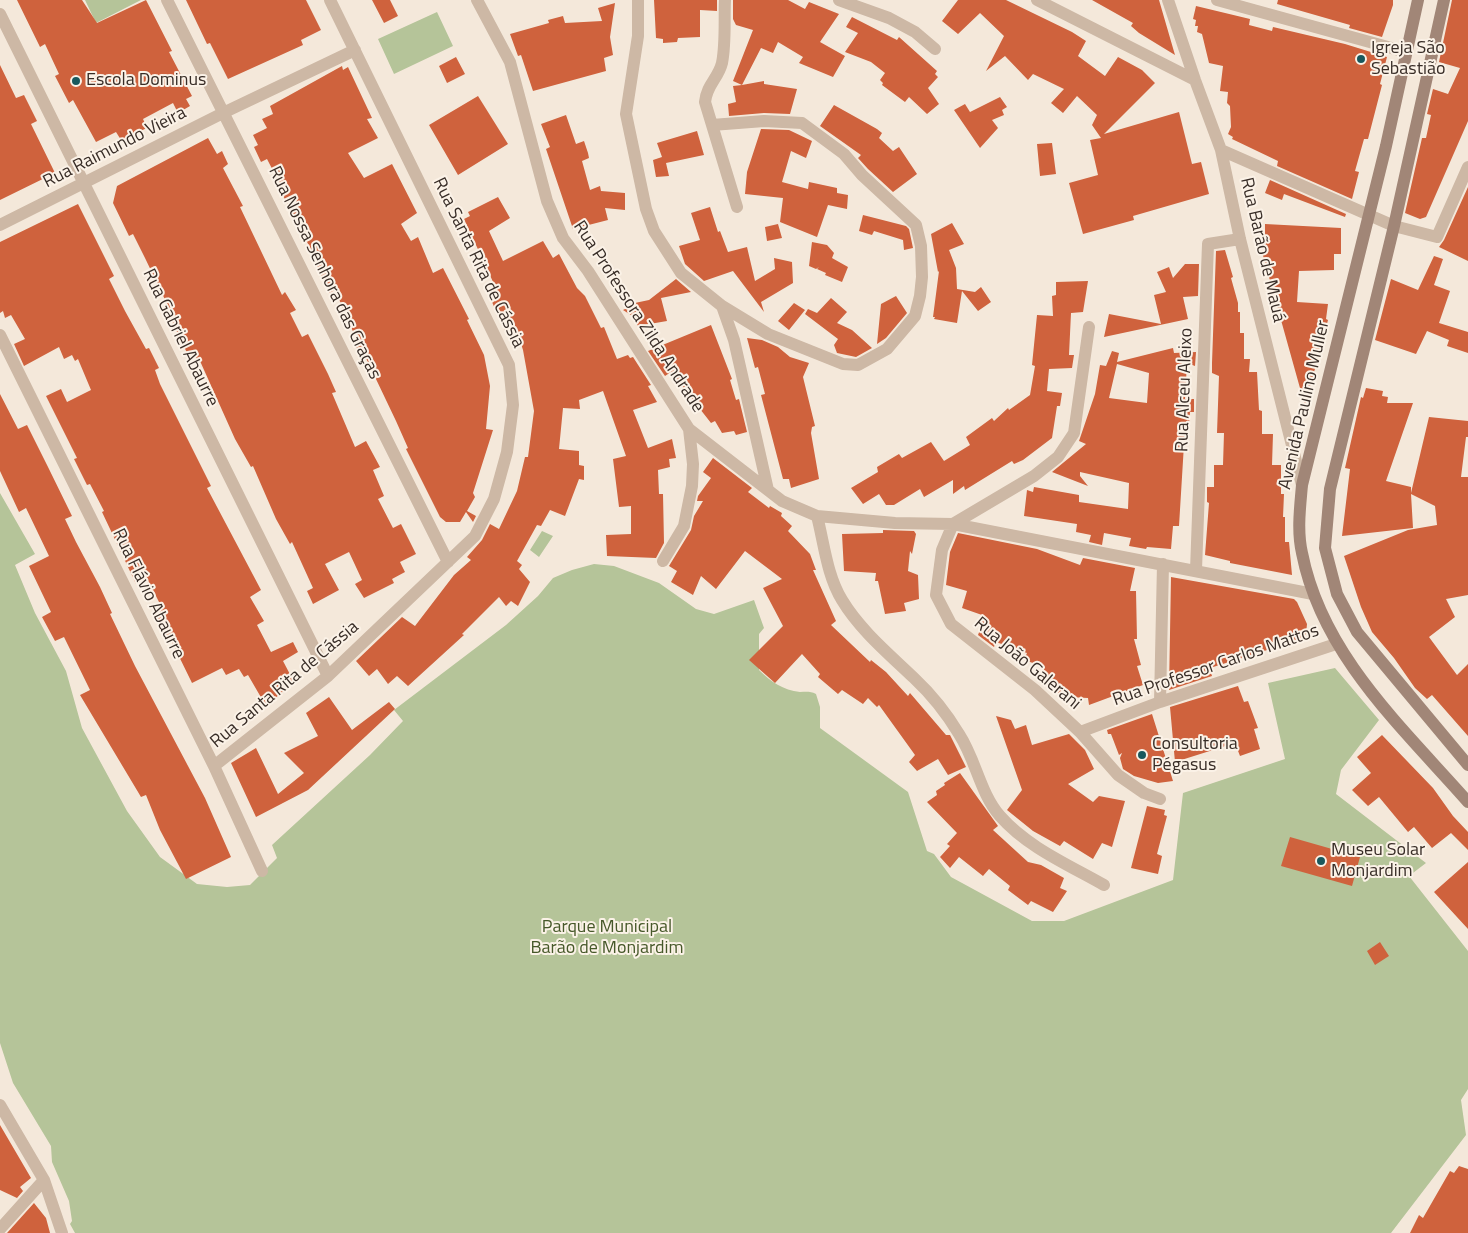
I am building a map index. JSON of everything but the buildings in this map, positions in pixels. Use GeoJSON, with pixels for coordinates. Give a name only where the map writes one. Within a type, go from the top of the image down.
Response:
{"type":"FeatureCollection","features":[{"type":"Feature","properties":{"kind":"main road","name":"Avenida Paulino Muller"},"geometry":{"type":"LineString","coordinates":[[1418,0],[1302,485],[1299,524],[1302,553],[1313,594],[1323,620],[1336,644],[1357,675],[1468,802]]}},
{"type":"Feature","properties":{"kind":"main road"},"geometry":{"type":"LineString","coordinates":[[1444,0],[1394,226],[1330,489],[1325,548],[1337,594],[1357,632],[1468,765]]}},
{"type":"Feature","properties":{"kind":"street","name":"Rua Nossa Senhora das Graças"},"geometry":{"type":"LineString","coordinates":[[167,0],[225,112],[448,562]]}},
{"type":"Feature","properties":{"kind":"street","name":"Rua Santa Rita de Cássia"},"geometry":{"type":"LineString","coordinates":[[214,766],[328,676],[475,536],[494,499],[507,452],[513,405],[509,365],[330,0]]}},
{"type":"Feature","properties":{"kind":"street","name":"Rua Professora Zilda Andrade"},"geometry":{"type":"LineString","coordinates":[[478,0],[510,62],[547,201],[563,238],[588,271],[689,429]]}},
{"type":"Feature","properties":{"kind":"street"},"geometry":{"type":"LineString","coordinates":[[638,0],[638,36],[626,114],[646,209],[654,231],[681,273],[722,306],[768,334],[843,364],[858,365],[888,349],[915,316],[922,277],[921,246],[916,225],[862,176],[844,154],[802,123],[764,121],[712,125]]}},
{"type":"Feature","properties":{"kind":"street"},"geometry":{"type":"LineString","coordinates":[[725,0],[722,62],[718,73],[706,88],[705,102],[737,207]]}},
{"type":"Feature","properties":{"kind":"street"},"geometry":{"type":"LineString","coordinates":[[839,0],[889,18],[915,32],[935,49]]}},
{"type":"Feature","properties":{"kind":"street"},"geometry":{"type":"LineString","coordinates":[[1037,0],[1195,80]]}},
{"type":"Feature","properties":{"kind":"street"},"geometry":{"type":"LineString","coordinates":[[1168,0],[1176,26]]}},
{"type":"Feature","properties":{"kind":"street"},"geometry":{"type":"LineString","coordinates":[[1174,0],[1176,26]]}},
{"type":"Feature","properties":{"kind":"street"},"geometry":{"type":"LineString","coordinates":[[1217,0],[1406,52]]}},
{"type":"Feature","properties":{"kind":"street","name":"Rua Gabriel Abaurre"},"geometry":{"type":"LineString","coordinates":[[0,14],[328,676]]}},
{"type":"Feature","properties":{"kind":"street","name":"Rua Barão de Mauá"},"geometry":{"type":"LineString","coordinates":[[1176,26],[1221,150],[1240,239],[1302,485]]}},
{"type":"Feature","properties":{"kind":"street","name":"Rua Raimundo Vieira"},"geometry":{"type":"LineString","coordinates":[[0,225],[225,112],[354,50]]}},
{"type":"Feature","properties":{"kind":"street"},"geometry":{"type":"LineString","coordinates":[[1221,150],[1394,226],[1437,237],[1468,167]]}},
{"type":"Feature","properties":{"kind":"street","name":"Rua Alceu Aleixo"},"geometry":{"type":"LineString","coordinates":[[1196,570],[1208,244],[1240,239]]}},
{"type":"Feature","properties":{"kind":"street"},"geometry":{"type":"LineString","coordinates":[[722,306],[734,340],[768,490]]}},
{"type":"Feature","properties":{"kind":"street"},"geometry":{"type":"LineString","coordinates":[[953,524],[1034,476],[1058,457],[1074,433],[1089,327]]}},
{"type":"Feature","properties":{"kind":"street","name":"Rua Flávio Abaurre"},"geometry":{"type":"LineString","coordinates":[[0,335],[214,766],[262,870]]}},
{"type":"Feature","properties":{"kind":"street"},"geometry":{"type":"LineString","coordinates":[[689,429],[792,507],[817,516],[895,523],[953,524],[1313,594]]}},
{"type":"Feature","properties":{"kind":"street"},"geometry":{"type":"LineString","coordinates":[[663,561],[684,526],[692,486],[693,464],[689,429]]}},
{"type":"Feature","properties":{"kind":"street"},"geometry":{"type":"LineString","coordinates":[[817,516],[832,577],[842,600],[858,622],[916,680],[944,713],[960,735],[986,795],[1000,816],[1021,835],[1048,854],[1104,885]]}},
{"type":"Feature","properties":{"kind":"street","name":"Rua João Galerani"},"geometry":{"type":"LineString","coordinates":[[953,524],[942,550],[936,595],[951,624],[1035,690],[1080,732],[1118,775],[1144,793],[1160,798]]}},
{"type":"Feature","properties":{"kind":"street"},"geometry":{"type":"LineString","coordinates":[[1160,702],[1163,564]]}},
{"type":"Feature","properties":{"kind":"street","name":"Rua Professor Carlos Mattos"},"geometry":{"type":"LineString","coordinates":[[1080,732],[1160,702],[1336,644]]}},
{"type":"Feature","properties":{"kind":"street"},"geometry":{"type":"LineString","coordinates":[[0,1105],[44,1180],[62,1233]]}},
{"type":"Feature","properties":{"kind":"street"},"geometry":{"type":"LineString","coordinates":[[0,1229],[44,1180]]}},
{"type":"Feature","properties":{"kind":"green space"},"geometry":{"type":"Polygon","coordinates":[[[85,0],[141,0],[96,23],[85,0]]]}},
{"type":"Feature","properties":{"kind":"green space"},"geometry":{"type":"Polygon","coordinates":[[[437,12],[453,46],[394,74],[378,39],[437,12]]]}},
{"type":"Feature","properties":{"kind":"green space","name":"Parque Municipal Barão de Monjardim"},"geometry":{"type":"Polygon","coordinates":[[[0,493],[35,554],[15,565],[35,613],[66,671],[82,728],[127,811],[160,857],[197,884],[227,887],[250,885],[277,858],[272,845],[370,755],[403,721],[394,710],[506,625],[538,596],[553,578],[594,564],[614,566],[659,583],[696,609],[714,614],[754,600],[764,628],[759,634],[759,670],[773,682],[783,687],[794,691],[816,694],[820,707],[820,728],[908,792],[927,851],[934,854],[951,877],[1032,921],[1064,921],[1173,880],[1183,793],[1285,759],[1268,683],[1335,668],[1379,720],[1341,770],[1336,794],[1426,863],[1409,876],[1468,951],[1468,1089],[1461,1100],[1466,1135],[1391,1233],[75,1233],[70,1224],[72,1221],[69,1201],[52,1162],[51,1146],[13,1083],[0,1043],[0,493]]]}},
{"type":"Feature","properties":{"kind":"green space"},"geometry":{"type":"Polygon","coordinates":[[[542,531],[553,536],[539,557],[530,550],[542,531]]]}},
{"type":"Feature","properties":{"kind":"place","name":"Igreja São Sebastião"},"geometry":{"type":"Point","coordinates":[1361,59]}},
{"type":"Feature","properties":{"kind":"place","name":"Escola Dominus"},"geometry":{"type":"Point","coordinates":[76,81]}},
{"type":"Feature","properties":{"kind":"place","name":"Consultoria Pégasus"},"geometry":{"type":"Point","coordinates":[1142,755]}},
{"type":"Feature","properties":{"kind":"place","name":"Museu Solar Monjardim"},"geometry":{"type":"Point","coordinates":[1321,861]}}]}
